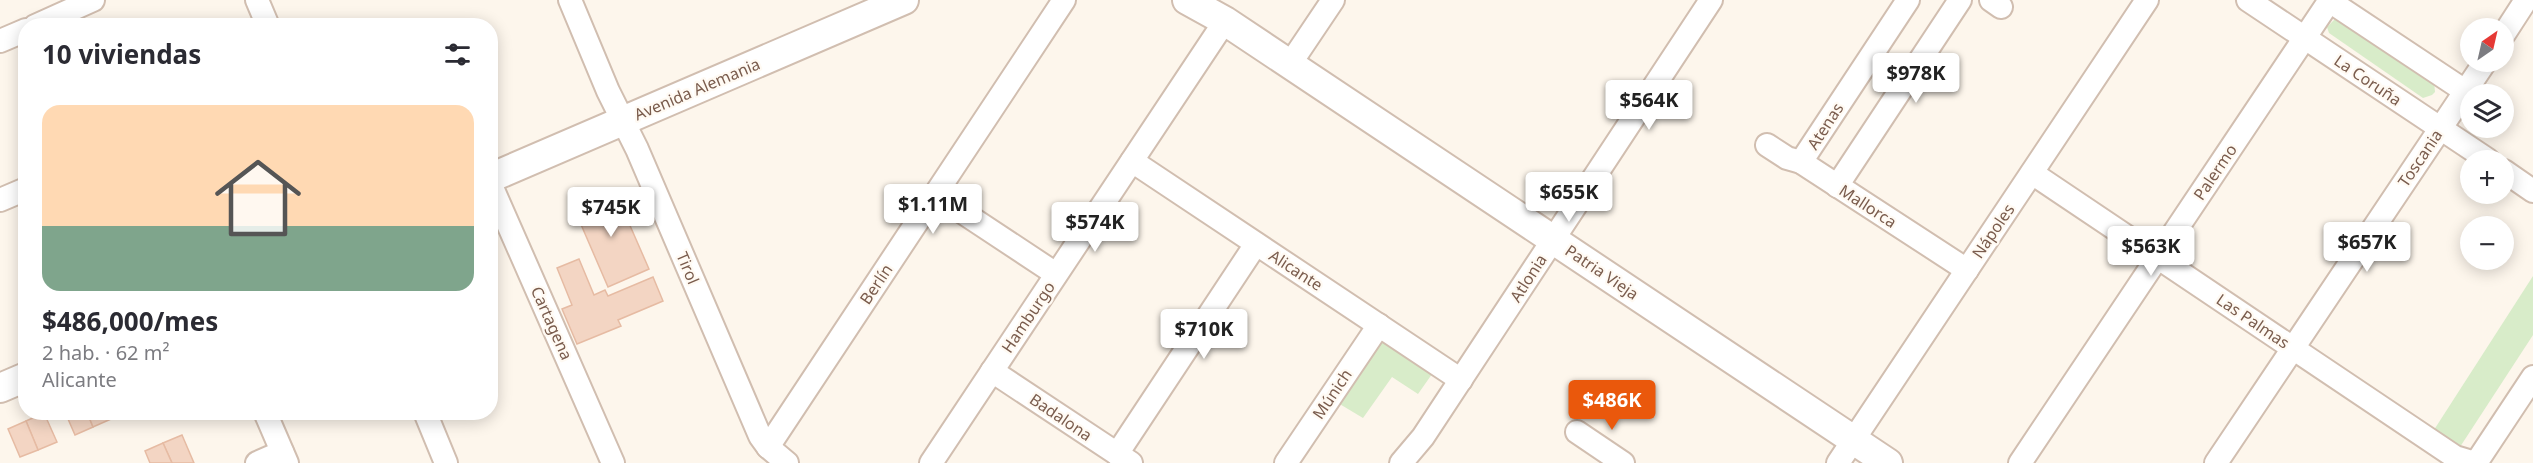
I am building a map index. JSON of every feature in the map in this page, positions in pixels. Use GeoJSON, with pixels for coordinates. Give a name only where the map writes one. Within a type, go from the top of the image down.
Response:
{"type":"FeatureCollection","features":[{"type":"Feature","properties":{"kind":"street"},"geometry":{"type":"LineString","coordinates":[[53,18],[93,0]]}},
{"type":"Feature","properties":{"kind":"street"},"geometry":{"type":"LineString","coordinates":[[257,0],[265,18]]}},
{"type":"Feature","properties":{"kind":"street","name":"Tirol"},"geometry":{"type":"LineString","coordinates":[[570,0],[760,436],[768,447],[787,463]]}},
{"type":"Feature","properties":{"kind":"street","name":"Avenida Alemania"},"geometry":{"type":"LineString","coordinates":[[498,175],[904,0]]}},
{"type":"Feature","properties":{"kind":"street","name":"Berlín"},"geometry":{"type":"LineString","coordinates":[[768,447],[1064,0]]}},
{"type":"Feature","properties":{"kind":"street","name":"Patria Vieja"},"geometry":{"type":"LineString","coordinates":[[1187,0],[1216,11],[1290,64],[1552,239],[1846,452],[1888,463]]}},
{"type":"Feature","properties":{"kind":"street"},"geometry":{"type":"LineString","coordinates":[[1290,64],[1333,0]]}},
{"type":"Feature","properties":{"kind":"street","name":"Atlonia"},"geometry":{"type":"LineString","coordinates":[[1401,463],[1423,437],[1711,0]]}},
{"type":"Feature","properties":{"kind":"street","name":"Atenas"},"geometry":{"type":"LineString","coordinates":[[1801,162],[1908,0]]}},
{"type":"Feature","properties":{"kind":"street"},"geometry":{"type":"LineString","coordinates":[[1837,186],[1960,0]]}},
{"type":"Feature","properties":{"kind":"street","name":"Nápoles"},"geometry":{"type":"LineString","coordinates":[[1846,452],[2147,0]]}},
{"type":"Feature","properties":{"kind":"street","name":"La Coruña"},"geometry":{"type":"LineString","coordinates":[[2248,0],[2473,150]]}},
{"type":"Feature","properties":{"kind":"street"},"geometry":{"type":"LineString","coordinates":[[2329,0],[2460,89]]}},
{"type":"Feature","properties":{"kind":"street","name":"Palermo"},"geometry":{"type":"LineString","coordinates":[[2020,463],[2329,0]]}},
{"type":"Feature","properties":{"kind":"street"},"geometry":{"type":"LineString","coordinates":[[2514,19],[2526,0]]}},
{"type":"Feature","properties":{"kind":"street","name":"Hamburgo"},"geometry":{"type":"LineString","coordinates":[[931,463],[1132,161],[1216,11]]}},
{"type":"Feature","properties":{"kind":"street"},"geometry":{"type":"LineString","coordinates":[[0,41],[18,33]]}},
{"type":"Feature","properties":{"kind":"street","name":"Toscania"},"geometry":{"type":"LineString","coordinates":[[2216,463],[2460,99]]}},
{"type":"Feature","properties":{"kind":"street","name":"Mallorca"},"geometry":{"type":"LineString","coordinates":[[1767,145],[1787,158],[1801,162],[1967,270]]}},
{"type":"Feature","properties":{"kind":"street","name":"Alicante"},"geometry":{"type":"LineString","coordinates":[[1132,161],[1461,380]]}},
{"type":"Feature","properties":{"kind":"street","name":"Las Palmas"},"geometry":{"type":"LineString","coordinates":[[2032,173],[2455,457],[2476,463]]}},
{"type":"Feature","properties":{"kind":"street"},"geometry":{"type":"LineString","coordinates":[[2514,178],[2533,191]]}},
{"type":"Feature","properties":{"kind":"street"},"geometry":{"type":"LineString","coordinates":[[0,200],[18,192]]}},
{"type":"Feature","properties":{"kind":"street"},"geometry":{"type":"LineString","coordinates":[[935,194],[1056,274]]}},
{"type":"Feature","properties":{"kind":"street","name":"Cartagena"},"geometry":{"type":"LineString","coordinates":[[498,201],[613,463]]}},
{"type":"Feature","properties":{"kind":"street"},"geometry":{"type":"LineString","coordinates":[[1124,459],[1256,244]]}},
{"type":"Feature","properties":{"kind":"street","name":"Múnich"},"geometry":{"type":"LineString","coordinates":[[1286,463],[1378,325]]}},
{"type":"Feature","properties":{"kind":"street","name":"Badalona"},"geometry":{"type":"LineString","coordinates":[[992,371],[1124,459]]}},
{"type":"Feature","properties":{"kind":"street"},"geometry":{"type":"LineString","coordinates":[[2476,463],[2533,377]]}},
{"type":"Feature","properties":{"kind":"street"},"geometry":{"type":"LineString","coordinates":[[257,463],[284,458],[268,420]]}},
{"type":"Feature","properties":{"kind":"street"},"geometry":{"type":"LineString","coordinates":[[428,420],[446,463]]}},
{"type":"Feature","properties":{"kind":"street"},"geometry":{"type":"LineString","coordinates":[[1578,432],[1611,460]]}},
{"type":"Feature","properties":{"kind":"green space"},"geometry":{"type":"Polygon","coordinates":[[[2336,18],[2434,81],[2435,92],[2423,98],[2329,33],[2327,27],[2336,18]]]}},
{"type":"Feature","properties":{"kind":"green space"},"geometry":{"type":"Polygon","coordinates":[[[2533,276],[2533,335],[2458,450],[2432,433],[2533,276]]]}},
{"type":"Feature","properties":{"kind":"green space"},"geometry":{"type":"Polygon","coordinates":[[[1380,337],[1437,367],[1418,394],[1392,377],[1363,418],[1338,403],[1380,337]]]}},
{"type":"Feature","properties":{"kind":"building"},"geometry":{"type":"Polygon","coordinates":[[[614,189],[649,269],[608,287],[573,206],[614,189]]]}},
{"type":"Feature","properties":{"kind":"building"},"geometry":{"type":"Polygon","coordinates":[[[579,259],[594,295],[605,290],[608,296],[653,277],[663,301],[618,320],[621,326],[577,344],[562,309],[572,305],[557,268],[579,259]]]}},
{"type":"Feature","properties":{"kind":"building"},"geometry":{"type":"Polygon","coordinates":[[[47,420],[57,442],[38,450],[26,421],[47,420]]]}},
{"type":"Feature","properties":{"kind":"building"},"geometry":{"type":"Polygon","coordinates":[[[68,420],[90,420],[93,427],[75,435],[68,420]]]}},
{"type":"Feature","properties":{"kind":"building"},"geometry":{"type":"Polygon","coordinates":[[[90,420],[109,420],[93,427],[90,420]]]}},
{"type":"Feature","properties":{"kind":"building"},"geometry":{"type":"Polygon","coordinates":[[[26,421],[38,450],[20,457],[8,429],[26,421]]]}},
{"type":"Feature","properties":{"kind":"building"},"geometry":{"type":"Polygon","coordinates":[[[182,435],[194,463],[172,463],[163,443],[182,435]]]}},
{"type":"Feature","properties":{"kind":"building"},"geometry":{"type":"Polygon","coordinates":[[[163,443],[172,463],[150,463],[145,451],[163,443]]]}}]}
